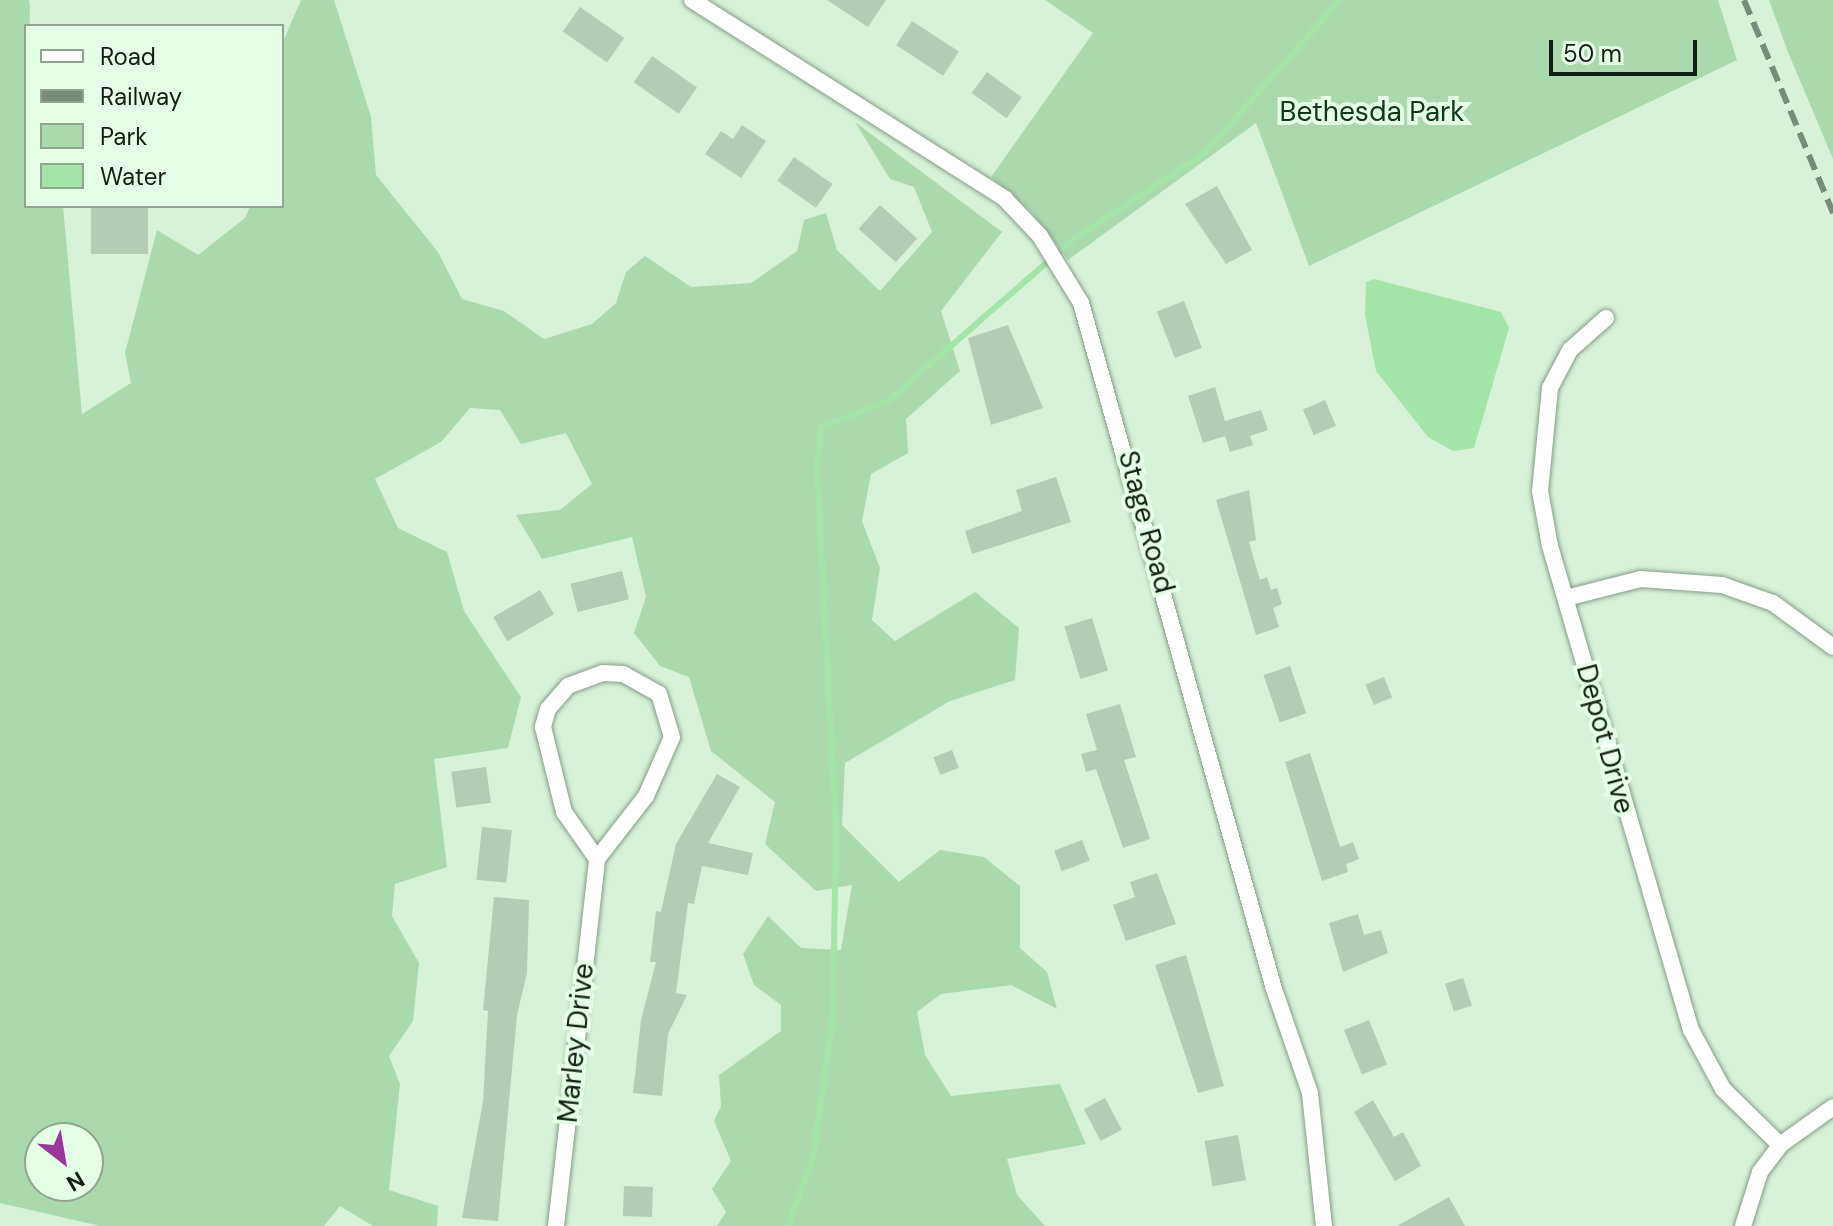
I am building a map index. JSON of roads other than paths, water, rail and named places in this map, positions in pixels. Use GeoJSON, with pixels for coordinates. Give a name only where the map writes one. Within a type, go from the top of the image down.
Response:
{"type":"FeatureCollection","features":[{"type":"Feature","properties":{"kind":"street","name":"Stage Road"},"geometry":{"type":"LineString","coordinates":[[692,0],[983,183],[1045,245],[1061,267],[1104,370],[1249,904],[1310,1093],[1324,1226]]}},
{"type":"Feature","properties":{"kind":"street","name":"Depot Drive"},"geometry":{"type":"LineString","coordinates":[[1606,318],[1570,350],[1550,388],[1541,439],[1540,491],[1566,598],[1691,1030],[1723,1089],[1780,1145]]}},
{"type":"Feature","properties":{"kind":"street"},"geometry":{"type":"LineString","coordinates":[[1566,598],[1641,579],[1722,585],[1773,603],[1833,647]]}},
{"type":"Feature","properties":{"kind":"street"},"geometry":{"type":"LineString","coordinates":[[603,673],[623,674],[659,694],[672,737],[646,796],[597,859],[564,812],[543,727],[548,709],[568,686],[603,673]]}},
{"type":"Feature","properties":{"kind":"street","name":"Marley Drive"},"geometry":{"type":"LineString","coordinates":[[556,1226],[597,859]]}},
{"type":"Feature","properties":{"kind":"street"},"geometry":{"type":"LineString","coordinates":[[1743,1226],[1760,1172],[1780,1145],[1833,1107]]}},
{"type":"Feature","properties":{"kind":"water"},"geometry":{"type":"Polygon","coordinates":[[[1374,279],[1501,312],[1509,328],[1474,448],[1453,451],[1428,437],[1376,371],[1365,315],[1366,282],[1374,279]]]}},
{"type":"Feature","properties":{"kind":"waterway"},"geometry":{"type":"LineString","coordinates":[[788,1226],[813,1158],[833,1015],[836,830],[817,469],[821,427],[888,401],[1075,238],[1205,153],[1340,0]]}},
{"type":"Feature","properties":{"kind":"railway"},"geometry":{"type":"LineString","coordinates":[[1744,0],[1833,213]]}},
{"type":"Feature","properties":{"kind":"park label","name":"Bethesda Park"},"geometry":{"type":"Point","coordinates":[1372,112]}}]}
